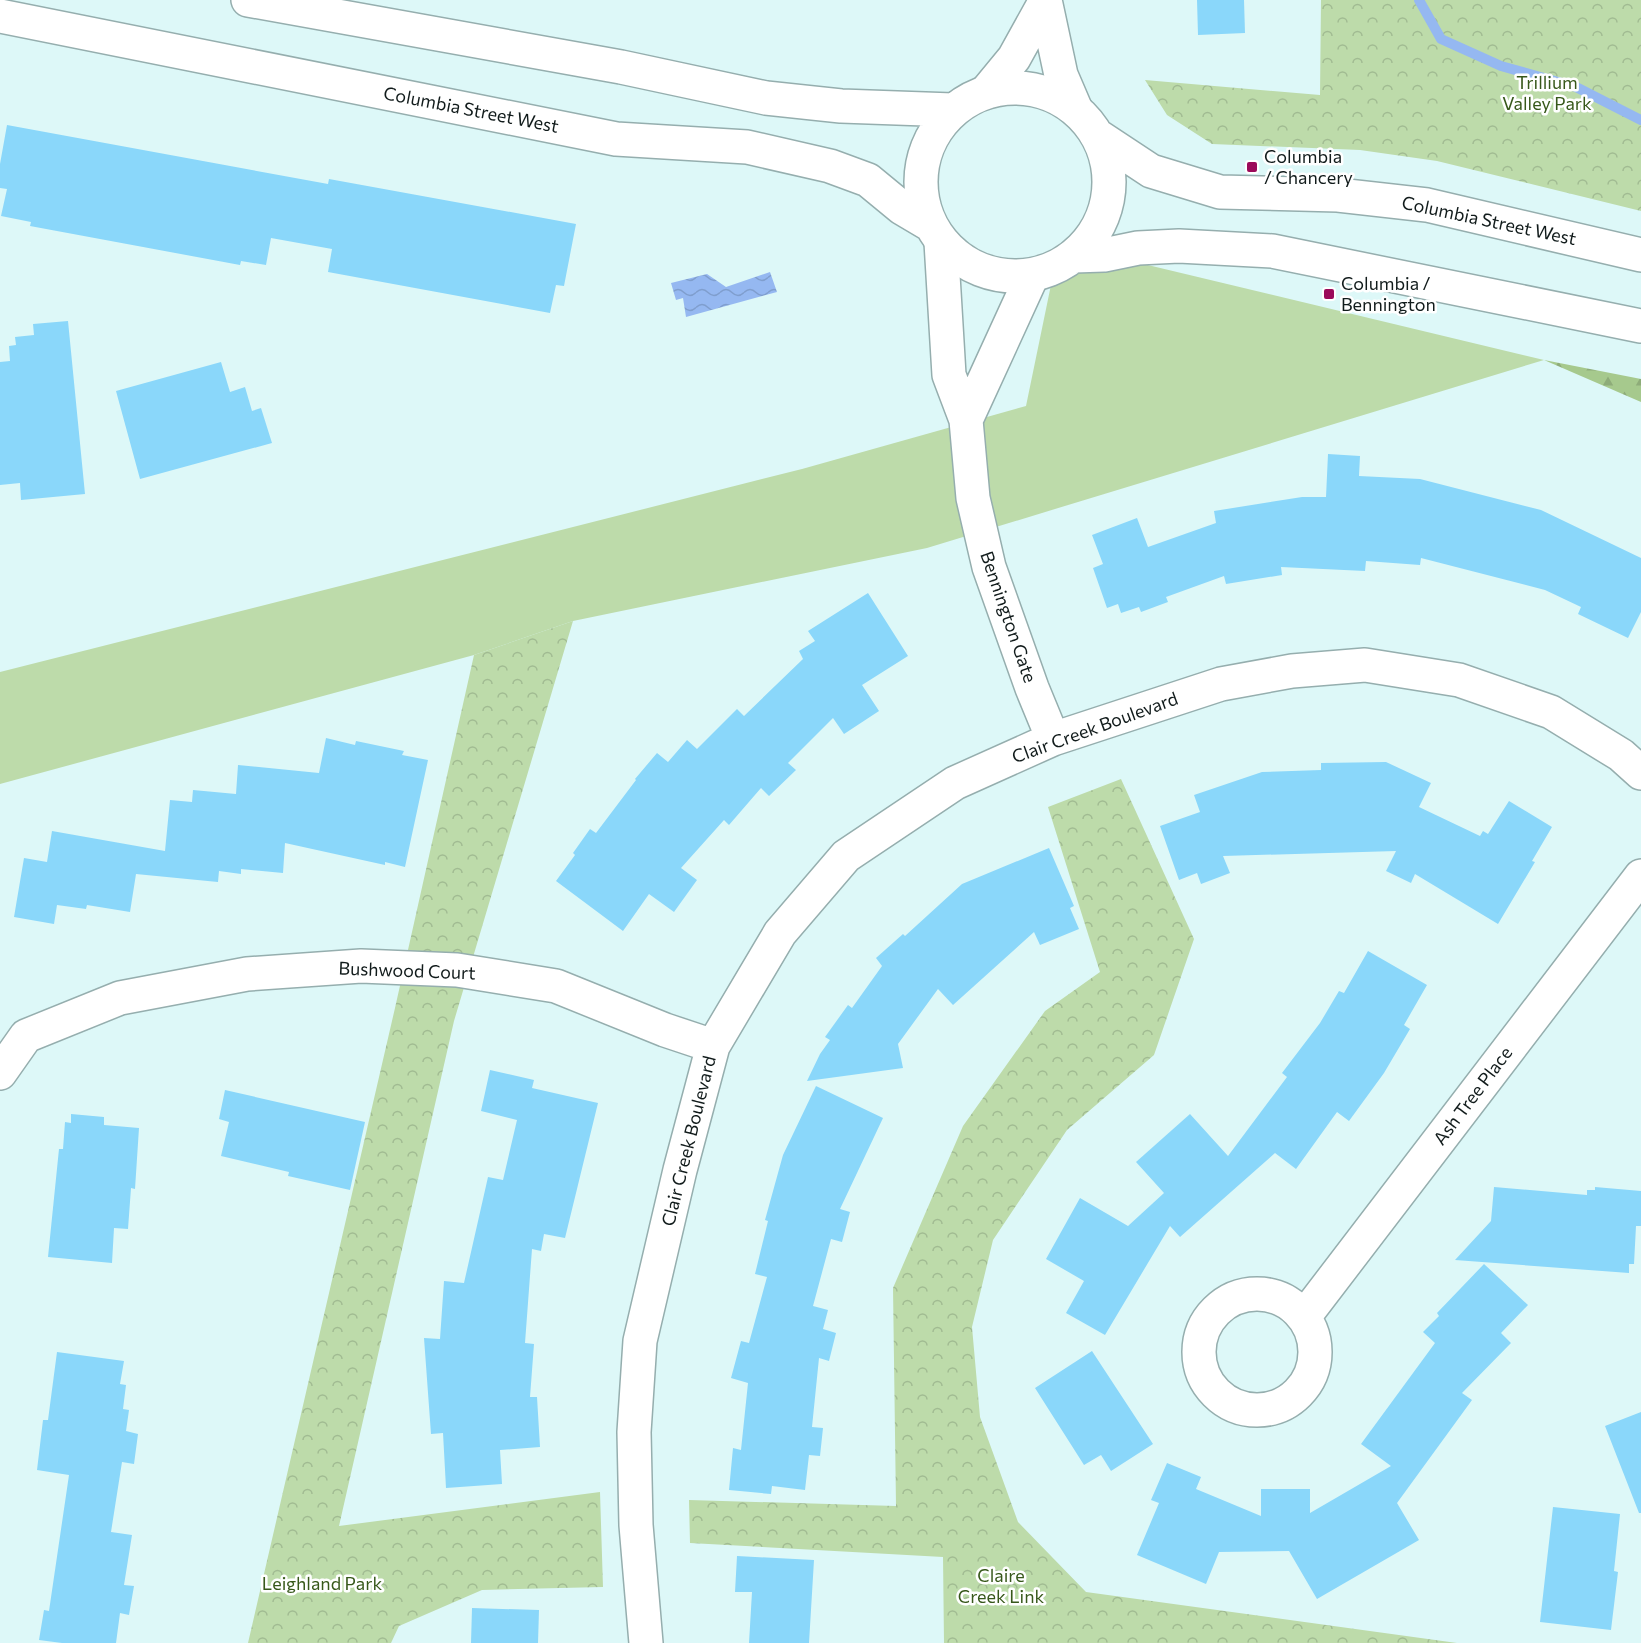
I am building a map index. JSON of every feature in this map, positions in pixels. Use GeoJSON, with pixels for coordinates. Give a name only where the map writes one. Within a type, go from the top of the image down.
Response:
{"type":"FeatureCollection","features":[{"type":"Feature","properties":{"kind":"street"},"geometry":{"type":"LineString","coordinates":[[248,0],[621,67],[766,98],[841,106],[953,110]]}},
{"type":"Feature","properties":{"kind":"street"},"geometry":{"type":"LineString","coordinates":[[986,92],[1014,58],[1045,1]]}},
{"type":"Feature","properties":{"kind":"street"},"geometry":{"type":"LineString","coordinates":[[1045,1],[1060,75],[1076,110]]}},
{"type":"Feature","properties":{"kind":"street","name":"Columbia Street West"},"geometry":{"type":"LineString","coordinates":[[0,16],[616,139],[747,147],[830,166],[868,180],[935,233]]}},
{"type":"Feature","properties":{"kind":"street"},"geometry":{"type":"LineString","coordinates":[[1005,88],[1034,90],[1062,100],[1076,110],[1098,136],[1107,161],[1108,197],[1104,214],[1092,237],[1074,256],[1054,268],[1032,276],[1007,277],[982,271],[959,259],[935,233],[920,194],[922,163],[933,134],[953,110],[969,99],[986,92],[1005,88]]}},
{"type":"Feature","properties":{"kind":"street","name":"Columbia Street West"},"geometry":{"type":"LineString","coordinates":[[1098,136],[1151,171],[1220,192],[1338,195],[1427,205],[1641,255]]}},
{"type":"Feature","properties":{"kind":"street","name":"Bennington Gate"},"geometry":{"type":"LineString","coordinates":[[935,233],[949,375],[966,420],[973,498],[989,567],[1032,688],[1053,739]]}},
{"type":"Feature","properties":{"kind":"street"},"geometry":{"type":"LineString","coordinates":[[1074,256],[1104,255],[1138,248],[1179,246],[1272,251],[1641,326]]}},
{"type":"Feature","properties":{"kind":"street","name":"Bennington Gate"},"geometry":{"type":"LineString","coordinates":[[966,420],[1032,276]]}},
{"type":"Feature","properties":{"kind":"street","name":"Clair Creek Boulevard"},"geometry":{"type":"LineString","coordinates":[[646,1643],[636,1526],[634,1432],[640,1341],[680,1170],[713,1046],[780,933],[846,856],[955,783],[1053,739],[1221,684],[1292,671],[1365,665],[1459,680],[1551,712],[1621,755],[1641,773]]}},
{"type":"Feature","properties":{"kind":"street","name":"Ash Tree Place"},"geometry":{"type":"LineString","coordinates":[[1304,1317],[1641,876]]}},
{"type":"Feature","properties":{"kind":"street","name":"Bushwood Court"},"geometry":{"type":"LineString","coordinates":[[0,1073],[13,1037],[120,998],[247,974],[361,966],[457,970],[556,986],[665,1030],[713,1046]]}},
{"type":"Feature","properties":{"kind":"green space","name":"Trillium Valley Park"},"geometry":{"type":"Polygon","coordinates":[[[1321,0],[1641,0],[1641,211],[1437,161],[1360,150],[1212,144],[1167,115],[1145,80],[1320,95],[1321,0]]]}},
{"type":"Feature","properties":{"kind":"green space"},"geometry":{"type":"Polygon","coordinates":[[[1106,255],[1544,360],[927,548],[573,621],[474,655],[0,784],[0,672],[802,469],[1026,406],[1052,280],[1106,255]]]}},
{"type":"Feature","properties":{"kind":"green space"},"geometry":{"type":"Polygon","coordinates":[[[1544,360],[1641,379],[1641,402],[1544,360]]]}},
{"type":"Feature","properties":{"kind":"green space","name":"Leighland Park"},"geometry":{"type":"Polygon","coordinates":[[[573,621],[454,1021],[339,1526],[600,1492],[603,1587],[482,1590],[399,1626],[391,1643],[248,1643],[474,655],[573,621]]]}},
{"type":"Feature","properties":{"kind":"green space","name":"Claire Creek Link"},"geometry":{"type":"Polygon","coordinates":[[[1121,779],[1194,939],[1154,1055],[1067,1130],[993,1240],[972,1327],[980,1417],[1018,1522],[1086,1592],[1457,1643],[944,1643],[943,1557],[690,1543],[689,1500],[896,1506],[893,1288],[963,1126],[1045,1011],[1100,972],[1048,807],[1121,779]]]}},
{"type":"Feature","properties":{"kind":"water"},"geometry":{"type":"Polygon","coordinates":[[[770,272],[777,292],[686,317],[683,298],[676,300],[671,283],[707,274],[726,287],[770,272]]]}},
{"type":"Feature","properties":{"kind":"building"},"geometry":{"type":"Polygon","coordinates":[[[1197,0],[1244,0],[1245,33],[1198,35],[1197,0]]]}},
{"type":"Feature","properties":{"kind":"building"},"geometry":{"type":"Polygon","coordinates":[[[7,125],[328,184],[329,179],[576,224],[564,286],[556,285],[550,313],[328,272],[332,249],[271,238],[266,265],[241,261],[240,265],[30,226],[31,222],[1,216],[7,189],[0,188],[0,164],[7,125]]]}},
{"type":"Feature","properties":{"kind":"building"},"geometry":{"type":"Polygon","coordinates":[[[68,321],[85,494],[21,500],[20,483],[0,485],[0,362],[10,361],[9,346],[16,345],[15,337],[34,335],[33,324],[68,321]]]}},
{"type":"Feature","properties":{"kind":"building"},"geometry":{"type":"Polygon","coordinates":[[[221,362],[230,392],[245,387],[252,411],[261,408],[272,443],[140,479],[116,391],[221,362]]]}},
{"type":"Feature","properties":{"kind":"building"},"geometry":{"type":"Polygon","coordinates":[[[1328,454],[1360,456],[1359,476],[1420,479],[1541,510],[1641,558],[1641,612],[1628,638],[1578,614],[1581,607],[1545,590],[1421,558],[1420,565],[1366,561],[1365,571],[1281,567],[1282,575],[1226,584],[1224,576],[1166,597],[1168,602],[1141,612],[1139,607],[1121,613],[1118,604],[1107,608],[1093,568],[1103,564],[1092,535],[1137,518],[1148,547],[1216,523],[1214,511],[1302,497],[1326,497],[1328,454]]]}},
{"type":"Feature","properties":{"kind":"building"},"geometry":{"type":"Polygon","coordinates":[[[868,593],[908,656],[862,685],[879,711],[844,734],[833,718],[788,763],[796,770],[769,796],[761,788],[729,825],[724,820],[681,868],[697,880],[674,912],[649,894],[623,931],[556,881],[590,829],[596,833],[657,753],[668,762],[687,740],[697,749],[737,709],[744,716],[803,659],[799,651],[815,641],[808,631],[868,593]]]}},
{"type":"Feature","properties":{"kind":"building"},"geometry":{"type":"Polygon","coordinates":[[[326,738],[355,745],[356,741],[404,751],[402,755],[428,760],[405,867],[385,862],[385,865],[285,843],[283,873],[241,869],[241,874],[219,871],[218,882],[136,874],[130,912],[87,905],[86,909],[57,905],[54,924],[14,917],[24,858],[47,862],[52,831],[165,851],[170,800],[192,802],[193,790],[236,794],[238,765],[319,773],[326,738]]]}},
{"type":"Feature","properties":{"kind":"building"},"geometry":{"type":"Polygon","coordinates":[[[1386,762],[1431,783],[1419,807],[1480,836],[1483,831],[1488,834],[1509,801],[1552,827],[1532,861],[1535,862],[1498,924],[1415,874],[1411,883],[1386,871],[1396,851],[1223,856],[1230,873],[1201,884],[1197,873],[1179,880],[1160,826],[1200,812],[1194,795],[1262,772],[1321,770],[1321,763],[1386,762]]]}},
{"type":"Feature","properties":{"kind":"building"},"geometry":{"type":"Polygon","coordinates":[[[1049,848],[1074,906],[1070,908],[1079,929],[1040,945],[1034,932],[953,1005],[938,989],[898,1044],[903,1068],[807,1081],[820,1054],[830,1040],[825,1037],[848,1005],[852,1008],[882,966],[876,958],[903,934],[905,936],[962,884],[1049,848]]]}},
{"type":"Feature","properties":{"kind":"building"},"geometry":{"type":"Polygon","coordinates":[[[1368,951],[1427,985],[1404,1025],[1410,1029],[1384,1073],[1349,1121],[1337,1112],[1296,1169],[1275,1153],[1180,1237],[1170,1226],[1105,1335],[1066,1313],[1084,1281],[1046,1259],[1080,1198],[1128,1226],[1164,1193],[1136,1162],[1190,1114],[1228,1156],[1287,1077],[1282,1073],[1320,1023],[1339,991],[1344,993],[1368,951]]]}},
{"type":"Feature","properties":{"kind":"building"},"geometry":{"type":"Polygon","coordinates":[[[490,1070],[534,1080],[532,1088],[598,1103],[565,1238],[544,1234],[541,1251],[532,1249],[525,1343],[534,1344],[530,1397],[537,1397],[540,1447],[500,1450],[502,1484],[446,1488],[443,1433],[431,1434],[424,1338],[440,1339],[444,1281],[464,1283],[488,1177],[503,1180],[517,1120],[481,1111],[490,1070]]]}},
{"type":"Feature","properties":{"kind":"building"},"geometry":{"type":"Polygon","coordinates":[[[816,1086],[883,1118],[840,1209],[850,1212],[842,1242],[831,1239],[813,1306],[828,1310],[823,1329],[836,1333],[829,1361],[819,1358],[812,1427],[823,1428],[820,1456],[809,1455],[805,1490],[772,1486],[771,1494],[729,1490],[733,1448],[741,1450],[748,1383],[731,1378],[741,1341],[749,1343],[767,1277],[755,1274],[768,1221],[765,1220],[783,1155],[816,1086]]]}},
{"type":"Feature","properties":{"kind":"building"},"geometry":{"type":"Polygon","coordinates":[[[225,1090],[365,1122],[350,1190],[288,1176],[289,1172],[221,1156],[229,1122],[219,1119],[225,1090]]]}},
{"type":"Feature","properties":{"kind":"building"},"geometry":{"type":"Polygon","coordinates":[[[71,1114],[104,1117],[104,1125],[139,1128],[135,1189],[131,1188],[128,1229],[114,1228],[112,1263],[48,1257],[59,1149],[63,1149],[65,1122],[71,1123],[71,1114]]]}},
{"type":"Feature","properties":{"kind":"building"},"geometry":{"type":"Polygon","coordinates":[[[1494,1187],[1587,1195],[1587,1190],[1595,1190],[1595,1187],[1641,1191],[1641,1226],[1636,1226],[1634,1264],[1629,1264],[1629,1273],[1455,1260],[1491,1221],[1494,1187]]]}},
{"type":"Feature","properties":{"kind":"building"},"geometry":{"type":"Polygon","coordinates":[[[1484,1264],[1528,1305],[1501,1333],[1511,1343],[1462,1393],[1472,1400],[1397,1503],[1419,1540],[1317,1599],[1289,1551],[1219,1552],[1206,1584],[1137,1555],[1159,1503],[1151,1500],[1167,1463],[1201,1477],[1196,1489],[1261,1516],[1261,1489],[1310,1489],[1310,1513],[1391,1466],[1361,1444],[1435,1343],[1423,1332],[1439,1316],[1437,1313],[1484,1264]]]}},
{"type":"Feature","properties":{"kind":"building"},"geometry":{"type":"Polygon","coordinates":[[[1092,1351],[1153,1444],[1111,1471],[1101,1455],[1084,1465],[1035,1388],[1092,1351]]]}},
{"type":"Feature","properties":{"kind":"building"},"geometry":{"type":"Polygon","coordinates":[[[57,1352],[124,1361],[120,1384],[126,1385],[123,1409],[129,1410],[126,1431],[138,1434],[134,1464],[122,1462],[111,1532],[132,1535],[124,1585],[134,1586],[129,1615],[120,1613],[116,1643],[62,1643],[39,1640],[44,1610],[49,1611],[69,1475],[37,1470],[43,1420],[48,1420],[57,1352]]]}},
{"type":"Feature","properties":{"kind":"building"},"geometry":{"type":"Polygon","coordinates":[[[1641,1412],[1641,1513],[1639,1513],[1605,1426],[1641,1412]]]}},
{"type":"Feature","properties":{"kind":"building"},"geometry":{"type":"Polygon","coordinates":[[[1553,1507],[1620,1514],[1614,1571],[1618,1572],[1611,1630],[1540,1622],[1553,1507]]]}},
{"type":"Feature","properties":{"kind":"building"},"geometry":{"type":"Polygon","coordinates":[[[737,1556],[814,1560],[809,1643],[749,1643],[752,1592],[735,1592],[737,1556]]]}},
{"type":"Feature","properties":{"kind":"building"},"geometry":{"type":"Polygon","coordinates":[[[472,1608],[539,1610],[538,1643],[471,1643],[472,1608]]]}},
{"type":"Feature","properties":{"kind":"waterway"},"geometry":{"type":"LineString","coordinates":[[1419,0],[1441,39],[1501,66],[1576,87],[1641,120]]}},
{"type":"Feature","properties":{"kind":"place","name":"Columbia / Chancery"},"geometry":{"type":"Point","coordinates":[1252,167]}},
{"type":"Feature","properties":{"kind":"place","name":"Columbia / Bennington"},"geometry":{"type":"Point","coordinates":[1329,294]}}]}
